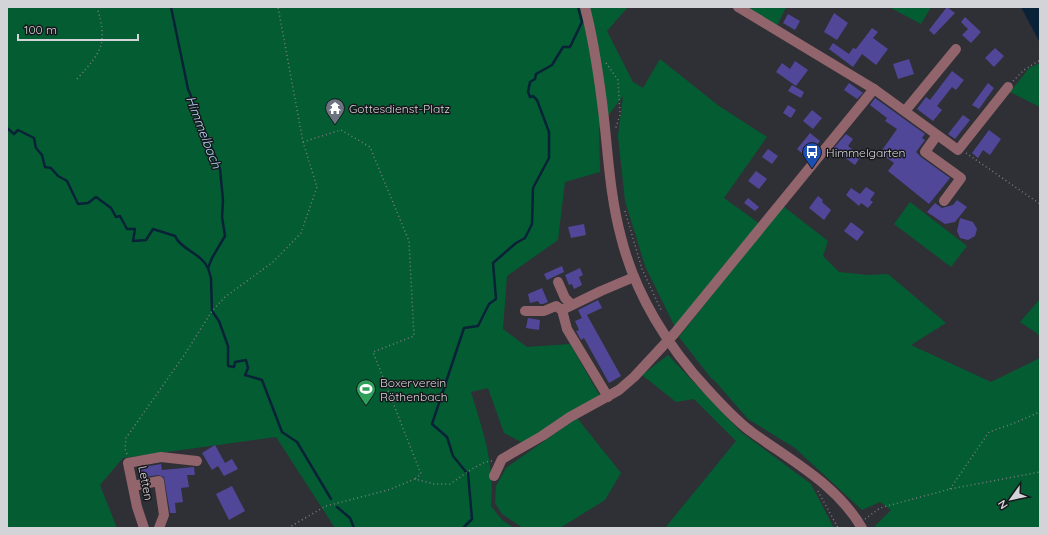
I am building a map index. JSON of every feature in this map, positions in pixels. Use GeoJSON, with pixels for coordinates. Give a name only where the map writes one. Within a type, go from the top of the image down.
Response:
{"type":"FeatureCollection","features":[{"type":"Feature","properties":{"kind":"street"},"geometry":{"type":"LineString","coordinates":[[585,7],[602,102],[613,198],[621,238],[634,277],[653,317],[699,380],[721,404],[752,432],[816,478],[842,502],[862,528]]}},
{"type":"Feature","properties":{"kind":"street"},"geometry":{"type":"LineString","coordinates":[[738,7],[874,89],[958,150],[1008,87]]}},
{"type":"Feature","properties":{"kind":"street"},"geometry":{"type":"LineString","coordinates":[[905,111],[956,50]]}},
{"type":"Feature","properties":{"kind":"street"},"geometry":{"type":"LineString","coordinates":[[494,476],[502,459],[542,436],[570,417],[608,397],[634,377],[669,340],[874,89]]}},
{"type":"Feature","properties":{"kind":"street"},"geometry":{"type":"LineString","coordinates":[[937,135],[925,152],[961,178],[944,200]]}},
{"type":"Feature","properties":{"kind":"street"},"geometry":{"type":"LineString","coordinates":[[562,310],[634,277]]}},
{"type":"Feature","properties":{"kind":"street"},"geometry":{"type":"LineString","coordinates":[[558,282],[565,298],[572,305]]}},
{"type":"Feature","properties":{"kind":"street"},"geometry":{"type":"LineString","coordinates":[[525,311],[544,311],[556,306],[562,310],[567,329],[608,397]]}},
{"type":"Feature","properties":{"kind":"street","name":"Letten"},"geometry":{"type":"LineString","coordinates":[[144,528],[128,466],[130,462],[161,457],[197,461]]}},
{"type":"Feature","properties":{"kind":"street"},"geometry":{"type":"LineString","coordinates":[[133,486],[158,481],[164,515],[159,528]]}},
{"type":"Feature","properties":{"kind":"path"},"geometry":{"type":"LineString","coordinates":[[77,79],[90,64],[103,45],[102,24],[97,7]]}},
{"type":"Feature","properties":{"kind":"path"},"geometry":{"type":"LineString","coordinates":[[130,462],[125,449],[126,438],[185,354],[212,311],[226,297],[273,262],[301,233],[317,187],[303,142],[278,7]]}},
{"type":"Feature","properties":{"kind":"path"},"geometry":{"type":"LineString","coordinates":[[1008,87],[1024,70],[1040,60]]}},
{"type":"Feature","properties":{"kind":"path"},"geometry":{"type":"LineString","coordinates":[[605,63],[618,80],[620,115],[614,133]]}},
{"type":"Feature","properties":{"kind":"path"},"geometry":{"type":"LineString","coordinates":[[288,528],[326,506],[388,490],[415,479],[421,474],[373,352],[414,336],[409,241],[370,147],[341,130],[303,142]]}},
{"type":"Feature","properties":{"kind":"path"},"geometry":{"type":"LineString","coordinates":[[958,150],[970,154],[1006,182],[1040,204]]}},
{"type":"Feature","properties":{"kind":"path"},"geometry":{"type":"LineString","coordinates":[[624,207],[642,269],[663,314]]}},
{"type":"Feature","properties":{"kind":"path"},"geometry":{"type":"LineString","coordinates":[[950,489],[989,432],[1040,412]]}},
{"type":"Feature","properties":{"kind":"path"},"geometry":{"type":"LineString","coordinates":[[415,479],[434,484],[450,484],[485,462],[502,459]]}},
{"type":"Feature","properties":{"kind":"path"},"geometry":{"type":"LineString","coordinates":[[866,518],[886,506],[950,489],[1040,472]]}},
{"type":"Feature","properties":{"kind":"path"},"geometry":{"type":"LineString","coordinates":[[817,489],[838,528]]}},
{"type":"Feature","properties":{"kind":"green space"},"geometry":{"type":"Polygon","coordinates":[[[7,7],[628,7],[607,31],[633,82],[643,88],[660,59],[719,106],[767,137],[724,198],[760,224],[675,327],[645,266],[625,201],[618,136],[623,96],[599,128],[600,172],[565,182],[558,240],[507,276],[503,329],[527,347],[570,344],[600,396],[523,443],[504,433],[488,388],[471,392],[484,434],[490,462],[492,490],[491,506],[502,520],[514,528],[335,528],[276,437],[123,458],[100,485],[117,528],[7,528],[7,7]]]}},
{"type":"Feature","properties":{"kind":"green space"},"geometry":{"type":"Polygon","coordinates":[[[744,7],[786,7],[777,26],[744,7]]]}},
{"type":"Feature","properties":{"kind":"green space"},"geometry":{"type":"Polygon","coordinates":[[[889,7],[931,7],[921,24],[889,7]]]}},
{"type":"Feature","properties":{"kind":"green space"},"geometry":{"type":"Polygon","coordinates":[[[1040,63],[1040,107],[1010,92],[1029,68],[1040,63]]]}},
{"type":"Feature","properties":{"kind":"green space"},"geometry":{"type":"Polygon","coordinates":[[[910,202],[967,246],[951,267],[894,224],[910,202]]]}},
{"type":"Feature","properties":{"kind":"green space"},"geometry":{"type":"Polygon","coordinates":[[[783,206],[828,241],[823,256],[839,272],[868,275],[888,274],[946,323],[911,345],[991,382],[1040,358],[1040,528],[876,528],[875,526],[891,510],[880,502],[862,510],[795,448],[748,419],[711,378],[679,337],[783,206]]]}},
{"type":"Feature","properties":{"kind":"green space"},"geometry":{"type":"Polygon","coordinates":[[[1040,299],[1040,338],[1038,334],[1020,322],[1040,299]]]}},
{"type":"Feature","properties":{"kind":"green space"},"geometry":{"type":"Polygon","coordinates":[[[668,355],[741,432],[811,484],[834,528],[665,528],[736,441],[694,399],[676,402],[642,375],[668,355]]]}},
{"type":"Feature","properties":{"kind":"green space"},"geometry":{"type":"Polygon","coordinates":[[[577,418],[621,473],[605,500],[560,528],[523,528],[502,514],[495,503],[496,486],[506,468],[577,418]]]}},
{"type":"Feature","properties":{"kind":"water"},"geometry":{"type":"Polygon","coordinates":[[[1021,7],[1040,7],[1040,43],[1021,7]]]}},
{"type":"Feature","properties":{"kind":"building"},"geometry":{"type":"Polygon","coordinates":[[[947,7],[955,13],[934,35],[929,30],[947,7]]]}},
{"type":"Feature","properties":{"kind":"building"},"geometry":{"type":"Polygon","coordinates":[[[834,13],[848,23],[837,40],[824,32],[834,13]]]}},
{"type":"Feature","properties":{"kind":"building"},"geometry":{"type":"Polygon","coordinates":[[[788,14],[800,21],[795,30],[783,23],[788,14]]]}},
{"type":"Feature","properties":{"kind":"building"},"geometry":{"type":"Polygon","coordinates":[[[965,17],[981,32],[971,43],[962,35],[968,29],[961,22],[965,17]]]}},
{"type":"Feature","properties":{"kind":"building"},"geometry":{"type":"Polygon","coordinates":[[[872,28],[878,32],[873,38],[888,49],[876,65],[862,54],[853,67],[829,49],[833,43],[849,54],[853,48],[856,49],[872,28]]]}},
{"type":"Feature","properties":{"kind":"building"},"geometry":{"type":"Polygon","coordinates":[[[995,48],[1004,56],[994,67],[985,58],[995,48]]]}},
{"type":"Feature","properties":{"kind":"building"},"geometry":{"type":"Polygon","coordinates":[[[909,59],[914,74],[898,79],[893,64],[909,59]]]}},
{"type":"Feature","properties":{"kind":"building"},"geometry":{"type":"Polygon","coordinates":[[[795,61],[808,70],[796,86],[776,72],[782,63],[790,69],[795,61]]]}},
{"type":"Feature","properties":{"kind":"building"},"geometry":{"type":"Polygon","coordinates":[[[952,71],[964,80],[956,90],[952,87],[937,106],[942,110],[933,121],[917,109],[926,97],[930,100],[952,71]]]}},
{"type":"Feature","properties":{"kind":"building"},"geometry":{"type":"Polygon","coordinates":[[[849,83],[863,93],[857,99],[844,90],[849,83]]]}},
{"type":"Feature","properties":{"kind":"building"},"geometry":{"type":"Polygon","coordinates":[[[988,83],[994,88],[979,109],[972,105],[988,83]]]}},
{"type":"Feature","properties":{"kind":"building"},"geometry":{"type":"Polygon","coordinates":[[[792,85],[804,92],[801,98],[788,91],[792,85]]]}},
{"type":"Feature","properties":{"kind":"building"},"geometry":{"type":"Polygon","coordinates":[[[875,98],[925,134],[922,138],[925,140],[916,152],[950,178],[929,204],[888,171],[894,163],[880,153],[897,129],[885,121],[887,118],[870,105],[875,98]]]}},
{"type":"Feature","properties":{"kind":"building"},"geometry":{"type":"Polygon","coordinates":[[[788,105],[796,110],[791,118],[783,113],[788,105]]]}},
{"type":"Feature","properties":{"kind":"building"},"geometry":{"type":"Polygon","coordinates":[[[812,110],[822,118],[813,129],[803,121],[812,110]]]}},
{"type":"Feature","properties":{"kind":"building"},"geometry":{"type":"Polygon","coordinates":[[[963,115],[970,120],[955,139],[948,134],[963,115]]]}},
{"type":"Feature","properties":{"kind":"building"},"geometry":{"type":"Polygon","coordinates":[[[989,130],[1001,139],[990,155],[983,150],[978,158],[972,153],[989,130]]]}},
{"type":"Feature","properties":{"kind":"building"},"geometry":{"type":"Polygon","coordinates":[[[810,133],[820,141],[806,157],[797,149],[810,133]]]}},
{"type":"Feature","properties":{"kind":"building"},"geometry":{"type":"Polygon","coordinates":[[[846,134],[853,139],[848,146],[861,156],[855,165],[833,149],[846,134]]]}},
{"type":"Feature","properties":{"kind":"building"},"geometry":{"type":"Polygon","coordinates":[[[768,149],[778,156],[772,164],[762,157],[768,149]]]}},
{"type":"Feature","properties":{"kind":"building"},"geometry":{"type":"Polygon","coordinates":[[[756,171],[767,179],[759,189],[748,181],[756,171]]]}},
{"type":"Feature","properties":{"kind":"building"},"geometry":{"type":"Polygon","coordinates":[[[866,187],[875,193],[870,200],[873,202],[868,208],[861,203],[859,206],[846,195],[851,188],[860,194],[866,187]]]}},
{"type":"Feature","properties":{"kind":"building"},"geometry":{"type":"Polygon","coordinates":[[[818,196],[831,210],[824,220],[809,208],[818,196]]]}},
{"type":"Feature","properties":{"kind":"building"},"geometry":{"type":"Polygon","coordinates":[[[748,198],[759,207],[755,211],[744,203],[748,198]]]}},
{"type":"Feature","properties":{"kind":"building"},"geometry":{"type":"Polygon","coordinates":[[[957,200],[967,207],[955,222],[945,224],[927,212],[935,203],[942,208],[953,205],[957,200]]]}},
{"type":"Feature","properties":{"kind":"building"},"geometry":{"type":"Polygon","coordinates":[[[960,218],[973,222],[977,229],[975,236],[968,240],[960,238],[957,231],[960,218]]]}},
{"type":"Feature","properties":{"kind":"building"},"geometry":{"type":"Polygon","coordinates":[[[851,222],[864,232],[857,241],[844,231],[851,222]]]}},
{"type":"Feature","properties":{"kind":"building"},"geometry":{"type":"Polygon","coordinates":[[[584,224],[586,235],[571,238],[568,227],[584,224]]]}},
{"type":"Feature","properties":{"kind":"building"},"geometry":{"type":"Polygon","coordinates":[[[562,266],[564,272],[547,280],[544,274],[562,266]]]}},
{"type":"Feature","properties":{"kind":"building"},"geometry":{"type":"Polygon","coordinates":[[[580,268],[583,275],[579,277],[582,285],[574,289],[572,284],[569,285],[565,275],[580,268]]]}},
{"type":"Feature","properties":{"kind":"building"},"geometry":{"type":"Polygon","coordinates":[[[542,288],[548,302],[543,304],[540,304],[538,301],[530,303],[528,294],[542,288]]]}},
{"type":"Feature","properties":{"kind":"building"},"geometry":{"type":"Polygon","coordinates":[[[598,300],[602,308],[587,315],[621,376],[609,383],[584,338],[581,340],[576,331],[579,330],[575,321],[582,318],[578,310],[598,300]]]}},
{"type":"Feature","properties":{"kind":"building"},"geometry":{"type":"Polygon","coordinates":[[[528,318],[540,320],[539,330],[526,328],[528,318]]]}},
{"type":"Feature","properties":{"kind":"building"},"geometry":{"type":"Polygon","coordinates":[[[215,445],[225,463],[232,459],[238,469],[224,476],[218,466],[212,470],[202,453],[215,445]]]}},
{"type":"Feature","properties":{"kind":"building"},"geometry":{"type":"Polygon","coordinates":[[[161,464],[162,470],[194,467],[195,475],[187,475],[189,487],[181,488],[183,502],[175,503],[176,513],[170,513],[164,477],[158,475],[140,478],[138,468],[161,464]]]}},
{"type":"Feature","properties":{"kind":"building"},"geometry":{"type":"Polygon","coordinates":[[[232,486],[245,511],[229,520],[216,494],[232,486]]]}},
{"type":"Feature","properties":{"kind":"waterway","name":"Himmelbach"},"geometry":{"type":"LineString","coordinates":[[171,7],[188,89],[220,169],[223,200],[222,217],[225,236],[208,268],[211,278],[212,311],[219,321],[228,346],[228,366],[234,367],[235,362],[246,360],[248,368],[245,375],[262,380],[282,432],[297,442],[331,499]]}},
{"type":"Feature","properties":{"kind":"waterway","name":"Himmelbach"},"geometry":{"type":"LineString","coordinates":[[466,472],[453,456],[447,437],[432,424],[464,328],[478,326],[489,304],[496,299],[493,263],[516,243],[525,238],[532,224],[533,188],[549,158],[549,132],[537,100],[533,96],[530,97],[528,92],[530,82],[535,79],[536,74],[552,65],[563,47],[570,47],[582,22],[578,7]]}},
{"type":"Feature","properties":{"kind":"waterway"},"geometry":{"type":"LineString","coordinates":[[7,128],[14,134],[18,130],[34,138],[36,148],[42,155],[45,167],[51,168],[58,176],[67,181],[78,204],[88,203],[96,197],[111,208],[116,217],[120,216],[127,229],[135,229],[133,241],[146,240],[153,229],[175,236],[181,244],[201,258],[208,268]]}},
{"type":"Feature","properties":{"kind":"waterway","name":"Himmelbach"},"geometry":{"type":"LineString","coordinates":[[463,528],[472,519],[468,473]]}},
{"type":"Feature","properties":{"kind":"waterway","name":"Himmelbach"},"geometry":{"type":"LineString","coordinates":[[337,507],[350,518],[354,528]]}},
{"type":"Feature","properties":{"kind":"place","name":"Gottesdienst-Platz"},"geometry":{"type":"Point","coordinates":[335,125]}},
{"type":"Feature","properties":{"kind":"place","name":"Himmelgarten"},"geometry":{"type":"Point","coordinates":[812,169]}},
{"type":"Feature","properties":{"kind":"place","name":"Boxerverein Röthenbach"},"geometry":{"type":"Point","coordinates":[366,406]}}]}
